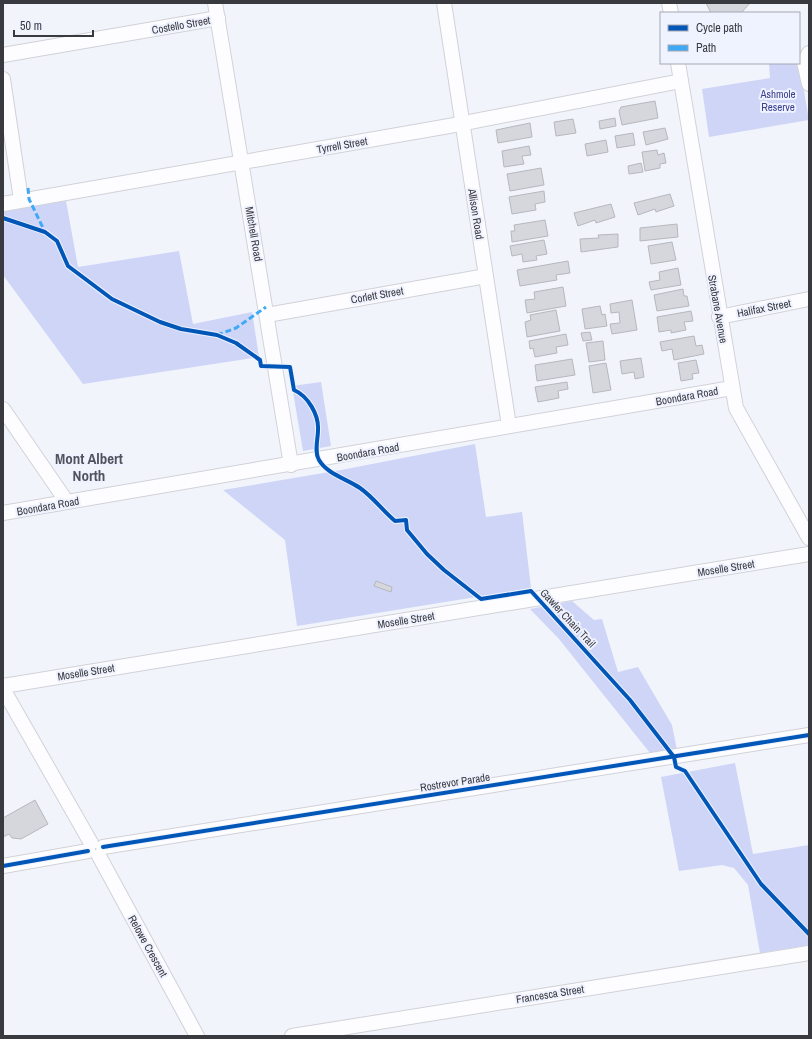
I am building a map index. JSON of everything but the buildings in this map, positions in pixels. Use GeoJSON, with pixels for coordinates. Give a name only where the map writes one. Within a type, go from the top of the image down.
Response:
{"type":"FeatureCollection","features":[{"type":"Feature","properties":{"kind":"street","name":"Mitchell Road"},"geometry":{"type":"LineString","coordinates":[[215,3],[268,315],[291,465]]}},
{"type":"Feature","properties":{"kind":"street","name":"Allison Road"},"geometry":{"type":"LineString","coordinates":[[444,3],[509,426]]}},
{"type":"Feature","properties":{"kind":"street","name":"Costello Street"},"geometry":{"type":"LineString","coordinates":[[3,55],[218,18]]}},
{"type":"Feature","properties":{"kind":"street"},"geometry":{"type":"LineString","coordinates":[[809,53],[804,62],[809,84]]}},
{"type":"Feature","properties":{"kind":"street","name":"Strabane Avenue"},"geometry":{"type":"LineString","coordinates":[[678,64],[719,317],[736,408],[809,538]]}},
{"type":"Feature","properties":{"kind":"street"},"geometry":{"type":"LineString","coordinates":[[3,79],[21,200]]}},
{"type":"Feature","properties":{"kind":"street","name":"Tyrrell Street"},"geometry":{"type":"LineString","coordinates":[[3,204],[463,123],[681,81]]}},
{"type":"Feature","properties":{"kind":"street","name":"Corlett Street"},"geometry":{"type":"LineString","coordinates":[[268,315],[486,276]]}},
{"type":"Feature","properties":{"kind":"street","name":"Halifax Street"},"geometry":{"type":"LineString","coordinates":[[719,317],[809,299]]}},
{"type":"Feature","properties":{"kind":"street","name":"Boondara Road"},"geometry":{"type":"LineString","coordinates":[[3,513],[291,465],[732,388]]}},
{"type":"Feature","properties":{"kind":"street"},"geometry":{"type":"LineString","coordinates":[[3,409],[67,502]]}},
{"type":"Feature","properties":{"kind":"street","name":"Moselle Street"},"geometry":{"type":"LineString","coordinates":[[3,687],[809,554]]}},
{"type":"Feature","properties":{"kind":"street","name":"Relowe Crescent"},"geometry":{"type":"LineString","coordinates":[[3,687],[95,849],[197,1036]]}},
{"type":"Feature","properties":{"kind":"street","name":"Rostrevor Parade"},"geometry":{"type":"LineString","coordinates":[[3,866],[95,849],[809,735]]}},
{"type":"Feature","properties":{"kind":"street","name":"Francesca Street"},"geometry":{"type":"LineString","coordinates":[[292,1036],[809,953]]}},
{"type":"Feature","properties":{"kind":"green space","name":"Ashmole Reserve"},"geometry":{"type":"Polygon","coordinates":[[[769,64],[799,64],[809,120],[709,137],[702,89],[770,78],[769,64]]]}},
{"type":"Feature","properties":{"kind":"green space"},"geometry":{"type":"Polygon","coordinates":[[[66,201],[78,267],[179,251],[193,324],[252,312],[259,357],[83,384],[3,275],[3,210],[66,201]]]}},
{"type":"Feature","properties":{"kind":"green space"},"geometry":{"type":"Polygon","coordinates":[[[321,382],[331,446],[303,451],[292,386],[321,382]]]}},
{"type":"Feature","properties":{"kind":"green space"},"geometry":{"type":"Polygon","coordinates":[[[475,444],[486,517],[522,512],[531,588],[297,626],[285,540],[223,490],[341,470],[475,444]]]}},
{"type":"Feature","properties":{"kind":"green space"},"geometry":{"type":"Polygon","coordinates":[[[572,601],[594,620],[602,619],[618,672],[638,667],[672,725],[677,750],[650,753],[559,639],[530,609],[572,601]]]}},
{"type":"Feature","properties":{"kind":"green space"},"geometry":{"type":"Polygon","coordinates":[[[735,763],[753,854],[809,845],[809,945],[760,953],[748,885],[734,868],[722,865],[679,871],[661,777],[735,763]]]}},
{"type":"Feature","properties":{"kind":"marked path"},"geometry":{"type":"LineString","coordinates":[[28,188],[29,199],[45,232]]}},
{"type":"Feature","properties":{"kind":"marked path"},"geometry":{"type":"LineString","coordinates":[[217,335],[236,328],[266,307]]}},
{"type":"Feature","properties":{"kind":"cycle path","name":"Gawler Chain Trail"},"geometry":{"type":"LineString","coordinates":[[3,218],[45,232],[57,241],[68,266],[112,299],[160,322],[181,329],[217,335],[236,343],[260,360],[261,366],[290,367],[294,390],[308,401],[315,412],[318,424],[317,453],[319,460],[323,465],[332,473],[365,492],[395,521],[406,520],[407,530],[427,554],[444,570],[481,599],[531,591],[630,700],[674,757],[676,767],[685,771],[761,884],[809,934]]}},
{"type":"Feature","properties":{"kind":"cycle path"},"geometry":{"type":"LineString","coordinates":[[103,847],[809,735]]}},
{"type":"Feature","properties":{"kind":"cycle path"},"geometry":{"type":"LineString","coordinates":[[3,866],[88,851]]}},
{"type":"Feature","properties":{"kind":"district","name":"Mont Albert North"},"geometry":{"type":"Point","coordinates":[89,468]}}]}
